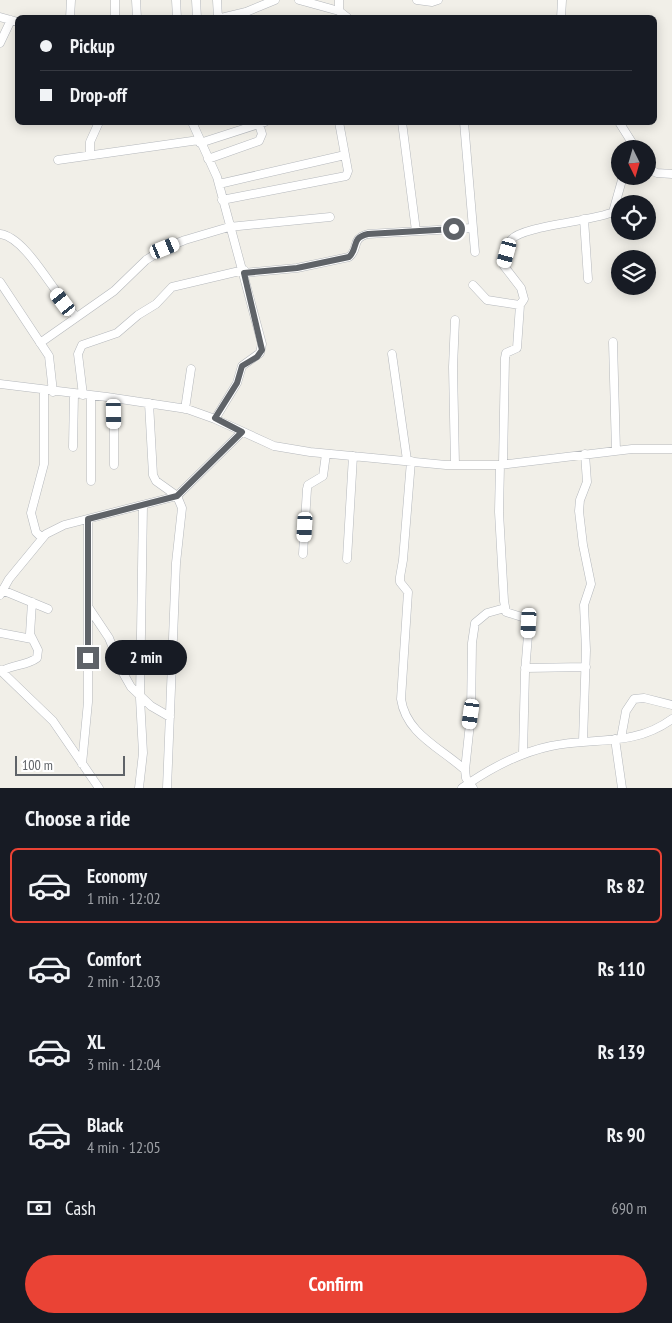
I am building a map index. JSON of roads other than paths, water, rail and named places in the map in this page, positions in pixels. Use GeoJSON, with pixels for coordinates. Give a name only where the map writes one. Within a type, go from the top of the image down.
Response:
{"type":"FeatureCollection","features":[{"type":"Feature","properties":{"kind":"street"},"geometry":{"type":"LineString","coordinates":[[70,15],[71,0]]}},
{"type":"Feature","properties":{"kind":"street"},"geometry":{"type":"LineString","coordinates":[[115,0],[115,15]]}},
{"type":"Feature","properties":{"kind":"street"},"geometry":{"type":"LineString","coordinates":[[136,0],[137,15]]}},
{"type":"Feature","properties":{"kind":"street"},"geometry":{"type":"LineString","coordinates":[[176,0],[177,15]]}},
{"type":"Feature","properties":{"kind":"street"},"geometry":{"type":"LineString","coordinates":[[196,0],[197,15]]}},
{"type":"Feature","properties":{"kind":"street"},"geometry":{"type":"LineString","coordinates":[[217,0],[219,15]]}},
{"type":"Feature","properties":{"kind":"street"},"geometry":{"type":"LineString","coordinates":[[232,15],[246,12],[275,0]]}},
{"type":"Feature","properties":{"kind":"street"},"geometry":{"type":"LineString","coordinates":[[299,0],[338,11],[344,15]]}},
{"type":"Feature","properties":{"kind":"street"},"geometry":{"type":"LineString","coordinates":[[338,11],[340,0]]}},
{"type":"Feature","properties":{"kind":"street"},"geometry":{"type":"LineString","coordinates":[[417,0],[426,2],[438,0]]}},
{"type":"Feature","properties":{"kind":"street"},"geometry":{"type":"LineString","coordinates":[[561,15],[562,0]]}},
{"type":"Feature","properties":{"kind":"street"},"geometry":{"type":"LineString","coordinates":[[0,17],[14,21],[0,43]]}},
{"type":"Feature","properties":{"kind":"street"},"geometry":{"type":"LineString","coordinates":[[90,155],[90,142],[98,125]]}},
{"type":"Feature","properties":{"kind":"street"},"geometry":{"type":"LineString","coordinates":[[193,125],[208,159],[215,169],[229,228],[244,272],[262,350],[257,357],[242,366],[237,383],[215,418]]}},
{"type":"Feature","properties":{"kind":"street"},"geometry":{"type":"LineString","coordinates":[[58,160],[200,141],[255,125]]}},
{"type":"Feature","properties":{"kind":"street"},"geometry":{"type":"LineString","coordinates":[[208,159],[259,141],[262,134],[262,125]]}},
{"type":"Feature","properties":{"kind":"street"},"geometry":{"type":"LineString","coordinates":[[222,200],[346,176],[348,171],[340,125]]}},
{"type":"Feature","properties":{"kind":"street"},"geometry":{"type":"LineString","coordinates":[[402,125],[416,231]]}},
{"type":"Feature","properties":{"kind":"street"},"geometry":{"type":"LineString","coordinates":[[464,125],[475,252]]}},
{"type":"Feature","properties":{"kind":"street"},"geometry":{"type":"LineString","coordinates":[[621,125],[630,140]]}},
{"type":"Feature","properties":{"kind":"street"},"geometry":{"type":"LineString","coordinates":[[219,184],[345,155]]}},
{"type":"Feature","properties":{"kind":"street"},"geometry":{"type":"LineString","coordinates":[[656,173],[672,174]]}},
{"type":"Feature","properties":{"kind":"street"},"geometry":{"type":"LineString","coordinates":[[523,754],[528,620],[509,613],[505,608],[501,557],[501,464],[505,358],[506,353],[517,348],[520,305],[524,294],[504,266],[510,240],[514,236],[613,212],[621,185]]}},
{"type":"Feature","properties":{"kind":"street"},"geometry":{"type":"LineString","coordinates":[[40,342],[114,291],[146,260],[165,248],[229,228],[330,217]]}},
{"type":"Feature","properties":{"kind":"street"},"geometry":{"type":"LineString","coordinates":[[584,219],[588,278]]}},
{"type":"Feature","properties":{"kind":"street"},"geometry":{"type":"LineString","coordinates":[[91,481],[87,395],[78,354],[82,345],[117,333],[138,315],[156,304],[172,287],[244,272],[297,268],[349,257],[360,236],[383,232],[472,228]]}},
{"type":"Feature","properties":{"kind":"street"},"geometry":{"type":"LineString","coordinates":[[0,234],[7,235],[30,256],[76,316]]}},
{"type":"Feature","properties":{"kind":"street"},"geometry":{"type":"LineString","coordinates":[[0,282],[51,362],[54,392]]}},
{"type":"Feature","properties":{"kind":"street"},"geometry":{"type":"LineString","coordinates":[[473,286],[487,300],[520,305]]}},
{"type":"Feature","properties":{"kind":"street"},"geometry":{"type":"LineString","coordinates":[[455,320],[455,464]]}},
{"type":"Feature","properties":{"kind":"street"},"geometry":{"type":"LineString","coordinates":[[613,342],[616,451]]}},
{"type":"Feature","properties":{"kind":"street"},"geometry":{"type":"LineString","coordinates":[[392,354],[409,460],[403,560],[400,578],[400,582],[408,592],[401,699],[402,711],[412,727],[464,770],[471,786]]}},
{"type":"Feature","properties":{"kind":"street"},"geometry":{"type":"LineString","coordinates":[[185,409],[191,370]]}},
{"type":"Feature","properties":{"kind":"street"},"geometry":{"type":"LineString","coordinates":[[0,384],[185,409],[215,418],[274,446],[326,454],[455,464],[501,464],[616,451],[672,449]]}},
{"type":"Feature","properties":{"kind":"street"},"geometry":{"type":"LineString","coordinates":[[41,537],[36,532],[31,513],[44,464],[44,391]]}},
{"type":"Feature","properties":{"kind":"street"},"geometry":{"type":"LineString","coordinates":[[73,447],[74,394]]}},
{"type":"Feature","properties":{"kind":"street"},"geometry":{"type":"LineString","coordinates":[[114,398],[114,465]]}},
{"type":"Feature","properties":{"kind":"street"},"geometry":{"type":"LineString","coordinates":[[149,403],[153,475],[156,481],[177,496],[182,508],[176,563],[166,788]]}},
{"type":"Feature","properties":{"kind":"street"},"geometry":{"type":"LineString","coordinates":[[48,609],[1,592],[41,537],[54,529],[177,496],[242,432]]}},
{"type":"Feature","properties":{"kind":"street"},"geometry":{"type":"LineString","coordinates":[[303,554],[307,489],[308,485],[323,476],[326,454]]}},
{"type":"Feature","properties":{"kind":"street"},"geometry":{"type":"LineString","coordinates":[[583,741],[586,667],[584,605],[591,584],[583,545],[580,511],[580,500],[587,482],[585,454]]}},
{"type":"Feature","properties":{"kind":"street"},"geometry":{"type":"LineString","coordinates":[[347,559],[353,456]]}},
{"type":"Feature","properties":{"kind":"street"},"geometry":{"type":"LineString","coordinates":[[140,788],[143,753],[140,698],[143,505]]}},
{"type":"Feature","properties":{"kind":"street"},"geometry":{"type":"LineString","coordinates":[[82,764],[88,702],[88,519]]}},
{"type":"Feature","properties":{"kind":"street"},"geometry":{"type":"LineString","coordinates":[[32,602],[32,639],[38,650],[37,658],[27,664],[15,664],[2,674],[44,711],[98,788]]}},
{"type":"Feature","properties":{"kind":"street"},"geometry":{"type":"LineString","coordinates":[[88,606],[100,627],[110,638],[123,673],[140,698],[170,717]]}},
{"type":"Feature","properties":{"kind":"street"},"geometry":{"type":"LineString","coordinates":[[464,770],[471,714],[472,643],[475,623],[486,613],[505,608]]}},
{"type":"Feature","properties":{"kind":"street"},"geometry":{"type":"LineString","coordinates":[[0,632],[32,639]]}},
{"type":"Feature","properties":{"kind":"street"},"geometry":{"type":"LineString","coordinates":[[525,668],[586,667]]}},
{"type":"Feature","properties":{"kind":"street"},"geometry":{"type":"LineString","coordinates":[[622,788],[618,739],[626,711],[634,699],[644,698],[672,706]]}},
{"type":"Feature","properties":{"kind":"street"},"geometry":{"type":"LineString","coordinates":[[462,788],[471,786],[523,754],[552,746],[583,741],[618,739],[652,732],[672,719]]}}]}
